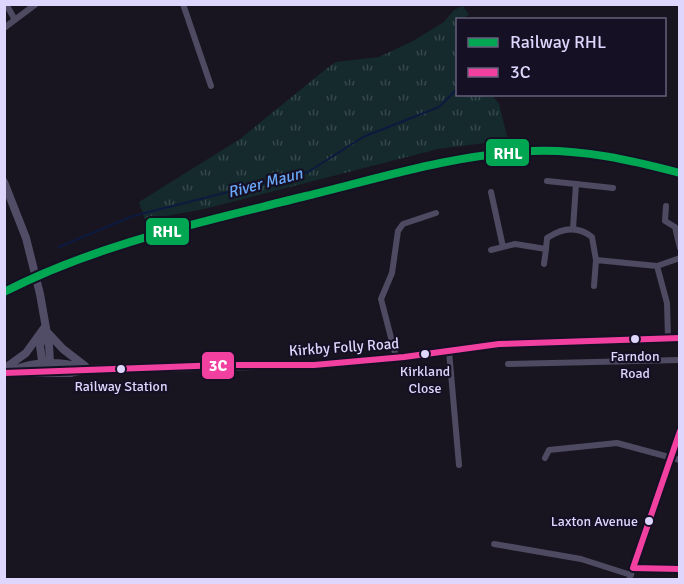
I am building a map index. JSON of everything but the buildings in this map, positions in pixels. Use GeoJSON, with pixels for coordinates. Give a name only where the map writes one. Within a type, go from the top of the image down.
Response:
{"type":"FeatureCollection","features":[{"type":"Feature","properties":{"kind":"main road"},"geometry":{"type":"LineString","coordinates":[[4,182],[31,256],[40,294],[49,345],[45,364],[46,373]]}},
{"type":"Feature","properties":{"kind":"main road"},"geometry":{"type":"LineString","coordinates":[[44,327],[63,350],[88,369]]}},
{"type":"Feature","properties":{"kind":"main road"},"geometry":{"type":"LineString","coordinates":[[6,372],[26,353],[44,327]]}},
{"type":"Feature","properties":{"kind":"main road","name":"Kirkby Folly Road"},"geometry":{"type":"LineString","coordinates":[[6,372],[70,373],[88,369],[314,365],[499,344],[680,338]]}},
{"type":"Feature","properties":{"kind":"main road"},"geometry":{"type":"LineString","coordinates":[[6,372],[22,366],[68,363],[88,369]]}},
{"type":"Feature","properties":{"kind":"street"},"geometry":{"type":"LineString","coordinates":[[6,4],[15,20]]}},
{"type":"Feature","properties":{"kind":"street"},"geometry":{"type":"LineString","coordinates":[[4,28],[36,4]]}},
{"type":"Feature","properties":{"kind":"street"},"geometry":{"type":"LineString","coordinates":[[183,4],[211,86]]}},
{"type":"Feature","properties":{"kind":"street"},"geometry":{"type":"LineString","coordinates":[[548,181],[614,188]]}},
{"type":"Feature","properties":{"kind":"street"},"geometry":{"type":"LineString","coordinates":[[573,229],[576,184]]}},
{"type":"Feature","properties":{"kind":"street"},"geometry":{"type":"LineString","coordinates":[[490,192],[503,247]]}},
{"type":"Feature","properties":{"kind":"street"},"geometry":{"type":"LineString","coordinates":[[666,206],[665,221],[675,226],[680,248]]}},
{"type":"Feature","properties":{"kind":"street"},"geometry":{"type":"LineString","coordinates":[[396,357],[382,312],[381,299],[392,273],[398,231],[403,224],[436,213]]}},
{"type":"Feature","properties":{"kind":"street"},"geometry":{"type":"LineString","coordinates":[[544,264],[547,238],[559,230],[584,231],[592,237],[596,260],[594,286]]}},
{"type":"Feature","properties":{"kind":"street"},"geometry":{"type":"LineString","coordinates":[[492,250],[515,244],[546,249]]}},
{"type":"Feature","properties":{"kind":"street"},"geometry":{"type":"LineString","coordinates":[[596,260],[657,266],[680,258]]}},
{"type":"Feature","properties":{"kind":"street"},"geometry":{"type":"LineString","coordinates":[[657,266],[667,303],[668,338]]}},
{"type":"Feature","properties":{"kind":"street"},"geometry":{"type":"LineString","coordinates":[[449,351],[459,465]]}},
{"type":"Feature","properties":{"kind":"street"},"geometry":{"type":"LineString","coordinates":[[508,364],[680,360]]}},
{"type":"Feature","properties":{"kind":"street"},"geometry":{"type":"LineString","coordinates":[[631,574],[680,430]]}},
{"type":"Feature","properties":{"kind":"street"},"geometry":{"type":"LineString","coordinates":[[545,458],[549,450],[617,443],[680,460]]}},
{"type":"Feature","properties":{"kind":"street"},"geometry":{"type":"LineString","coordinates":[[494,544],[581,559],[631,574],[680,569]]}},
{"type":"Feature","properties":{"kind":"green space"},"geometry":{"type":"Polygon","coordinates":[[[463,6],[469,15],[456,18],[456,96],[493,96],[499,104],[508,140],[438,149],[204,209],[145,220],[139,202],[240,139],[336,62],[379,57],[413,41],[444,22],[454,10],[463,6]]]}},
{"type":"Feature","properties":{"kind":"waterway","name":"River Maun"},"geometry":{"type":"LineString","coordinates":[[59,247],[133,216],[308,172],[363,137],[439,107],[456,90]]}},
{"type":"Feature","properties":{"kind":"rail line","name":"RHL"},"geometry":{"type":"LineString","coordinates":[[4,292],[77,260],[152,235],[446,162],[503,153],[551,151],[625,160],[680,173]]}},
{"type":"Feature","properties":{"kind":"transit line","name":"3C"},"geometry":{"type":"LineString","coordinates":[[4,373],[223,365],[314,365],[404,357],[499,344],[680,338]]}},
{"type":"Feature","properties":{"kind":"transit line","name":"3C"},"geometry":{"type":"LineString","coordinates":[[680,431],[633,568],[680,569]]}},
{"type":"Feature","properties":{"kind":"place","name":"Farndon Road"},"geometry":{"type":"Point","coordinates":[635,339]}},
{"type":"Feature","properties":{"kind":"place","name":"Kirkland Close"},"geometry":{"type":"Point","coordinates":[425,354]}},
{"type":"Feature","properties":{"kind":"place","name":"Railway Station"},"geometry":{"type":"Point","coordinates":[121,369]}},
{"type":"Feature","properties":{"kind":"place","name":"Laxton Avenue"},"geometry":{"type":"Point","coordinates":[649,521]}}]}
